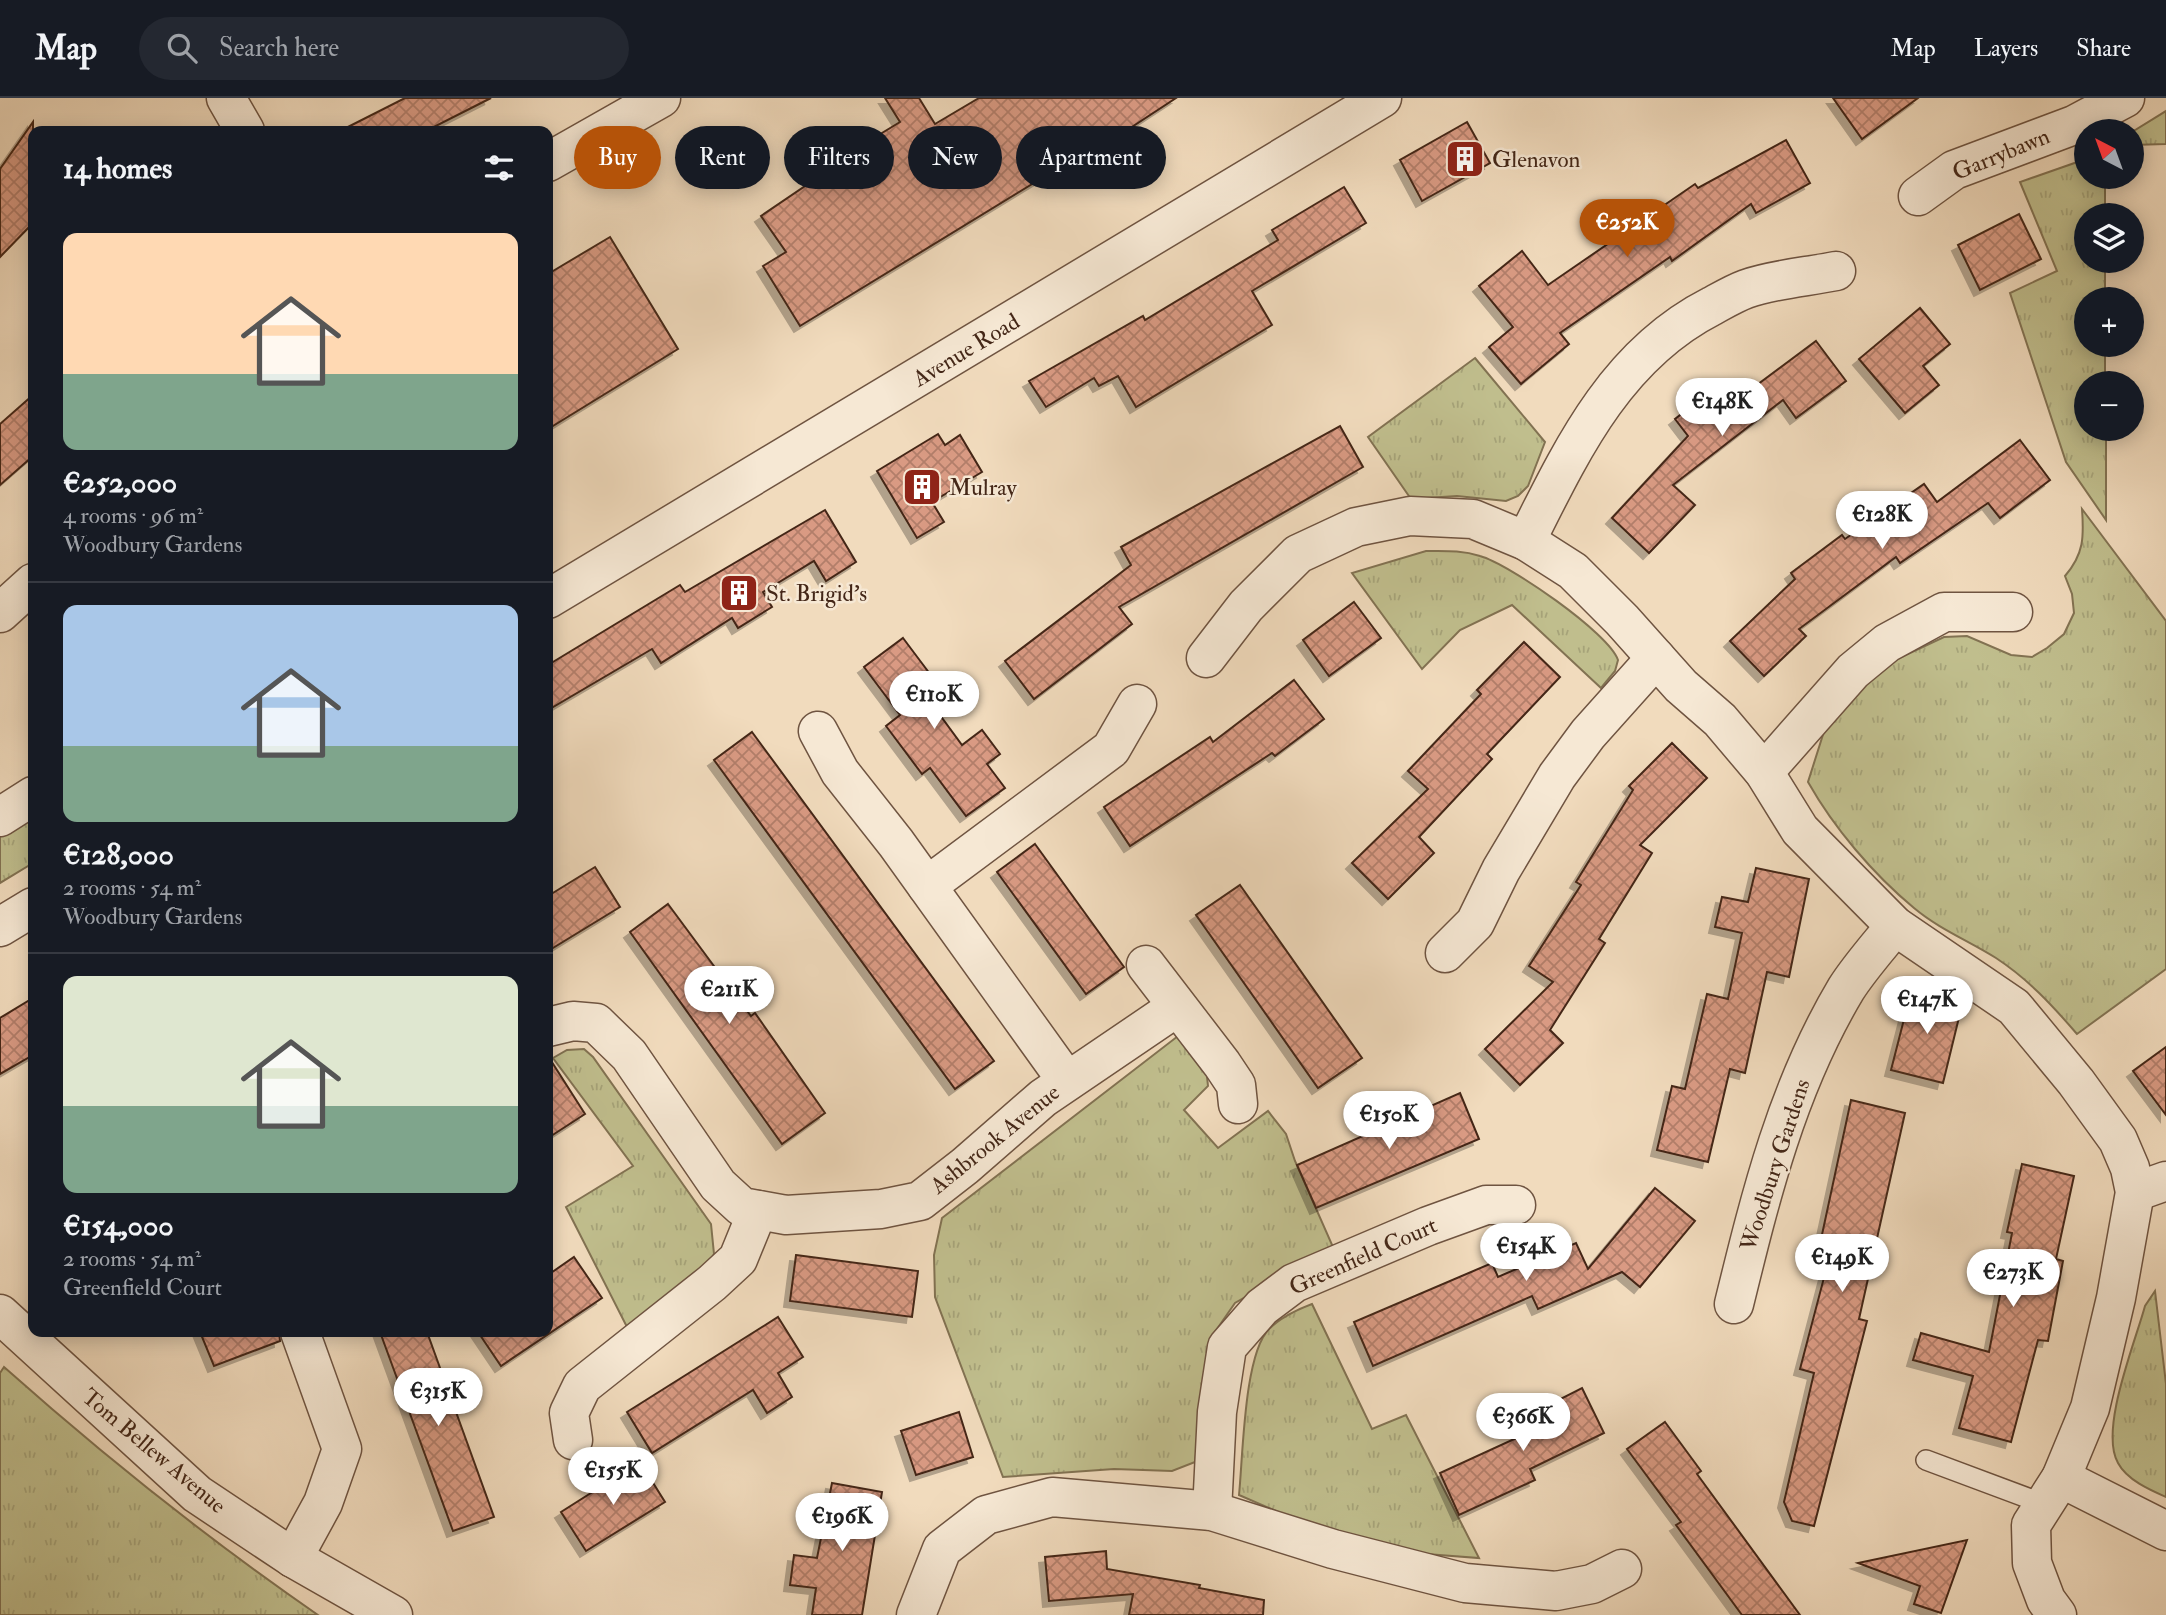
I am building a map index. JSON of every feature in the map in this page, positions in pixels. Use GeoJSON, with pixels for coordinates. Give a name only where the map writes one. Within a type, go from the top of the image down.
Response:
{"type":"FeatureCollection","features":[{"type":"Feature","properties":{"kind":"street"},"geometry":{"type":"LineString","coordinates":[[226,98],[242,126]]}},
{"type":"Feature","properties":{"kind":"street"},"geometry":{"type":"LineString","coordinates":[[553,159],[661,98]]}},
{"type":"Feature","properties":{"kind":"street","name":"Avenue Road"},"geometry":{"type":"LineString","coordinates":[[553,596],[1382,98]]}},
{"type":"Feature","properties":{"kind":"street","name":"Garrybawn"},"geometry":{"type":"LineString","coordinates":[[1918,196],[1954,170],[2074,125],[2125,98]]}},
{"type":"Feature","properties":{"kind":"street"},"geometry":{"type":"LineString","coordinates":[[1526,541],[1569,455],[1608,394],[1626,372],[1660,340],[1696,314],[1745,289],[1836,271]]}},
{"type":"Feature","properties":{"kind":"street"},"geometry":{"type":"LineString","coordinates":[[1206,658],[1246,606],[1298,554],[1356,527],[1410,516],[1474,519],[1526,541],[1573,571],[1681,686],[1720,720],[1764,772],[1800,830],[1895,926],[2014,1007],[2076,1082],[2118,1140],[2130,1168],[2151,1187],[2116,1298],[2090,1408],[2052,1491],[2031,1525],[2032,1563],[2046,1600],[2057,1615]]}},
{"type":"Feature","properties":{"kind":"street"},"geometry":{"type":"LineString","coordinates":[[0,613],[28,588]]}},
{"type":"Feature","properties":{"kind":"street"},"geometry":{"type":"LineString","coordinates":[[1764,772],[1853,671],[1887,643],[1944,612],[2013,612]]}},
{"type":"Feature","properties":{"kind":"street"},"geometry":{"type":"LineString","coordinates":[[1445,953],[1475,923],[1501,870],[1557,776],[1588,734],[1656,658]]}},
{"type":"Feature","properties":{"kind":"street"},"geometry":{"type":"LineString","coordinates":[[927,886],[1111,750],[1137,704]]}},
{"type":"Feature","properties":{"kind":"street"},"geometry":{"type":"LineString","coordinates":[[817,731],[841,772],[927,886],[1067,1081]]}},
{"type":"Feature","properties":{"kind":"street"},"geometry":{"type":"LineString","coordinates":[[0,817],[28,799]]}},
{"type":"Feature","properties":{"kind":"street"},"geometry":{"type":"LineString","coordinates":[[0,927],[28,910]]}},
{"type":"Feature","properties":{"kind":"street","name":"Woodbury Gardens"},"geometry":{"type":"LineString","coordinates":[[1734,1304],[1756,1212],[1792,1094],[1847,987],[1895,926]]}},
{"type":"Feature","properties":{"kind":"street"},"geometry":{"type":"LineString","coordinates":[[1146,965],[1236,1085],[1238,1104]]}},
{"type":"Feature","properties":{"kind":"street","name":"Ashbrook Avenue"},"geometry":{"type":"LineString","coordinates":[[553,1026],[573,1021],[596,1023],[629,1055],[718,1185],[743,1207],[786,1215],[881,1209],[920,1201],[1067,1081],[1177,1007]]}},
{"type":"Feature","properties":{"kind":"street","name":"Greenfield Court"},"geometry":{"type":"LineString","coordinates":[[1212,1511],[1217,1412],[1227,1347],[1262,1307],[1294,1283],[1428,1226],[1486,1205],[1516,1205]]}},
{"type":"Feature","properties":{"kind":"street"},"geometry":{"type":"LineString","coordinates":[[573,1440],[569,1413],[582,1386],[712,1283],[738,1259],[758,1210]]}},
{"type":"Feature","properties":{"kind":"street","name":"Tom Bellew Avenue"},"geometry":{"type":"LineString","coordinates":[[0,1314],[197,1494],[293,1558],[393,1615]]}},
{"type":"Feature","properties":{"kind":"street"},"geometry":{"type":"LineString","coordinates":[[293,1558],[323,1503],[342,1449],[302,1337]]}},
{"type":"Feature","properties":{"kind":"street"},"geometry":{"type":"LineString","coordinates":[[2052,1491],[2166,1531]]}},
{"type":"Feature","properties":{"kind":"street"},"geometry":{"type":"LineString","coordinates":[[916,1615],[942,1549],[986,1515],[1052,1497],[1212,1511],[1333,1549],[1465,1583],[1556,1591],[1592,1584],[1622,1569]]}},
{"type":"Feature","properties":{"kind":"lane"},"geometry":{"type":"LineString","coordinates":[[1926,1460],[2052,1491]]}},
{"type":"Feature","properties":{"kind":"green space"},"geometry":{"type":"Polygon","coordinates":[[[2166,111],[2166,144],[2144,145],[2144,125],[2166,111]]]}},
{"type":"Feature","properties":{"kind":"green space"},"geometry":{"type":"Polygon","coordinates":[[[2074,163],[2074,189],[2105,189],[2105,203],[2074,203],[2074,273],[2105,273],[2105,287],[2074,287],[2074,357],[2105,357],[2105,371],[2074,371],[2074,441],[2106,441],[2106,520],[2066,462],[2010,293],[2057,271],[2020,182],[2074,163]]]}},
{"type":"Feature","properties":{"kind":"green space"},"geometry":{"type":"Polygon","coordinates":[[[1475,358],[1545,442],[1528,486],[1518,496],[1506,501],[1457,496],[1411,499],[1368,437],[1475,358]]]}},
{"type":"Feature","properties":{"kind":"green space"},"geometry":{"type":"Polygon","coordinates":[[[2082,509],[2166,621],[2166,969],[2077,1034],[2019,975],[1996,958],[1934,922],[1899,895],[1842,833],[1808,782],[1827,722],[1843,701],[1895,660],[1944,637],[1967,636],[2011,655],[2032,657],[2064,634],[2074,613],[2072,594],[2065,576],[2079,553],[2083,528],[2082,509]]]}},
{"type":"Feature","properties":{"kind":"green space"},"geometry":{"type":"Polygon","coordinates":[[[1426,551],[1460,552],[1480,556],[1534,585],[1597,633],[1618,660],[1615,671],[1601,688],[1512,605],[1460,630],[1422,669],[1352,573],[1426,551]]]}},
{"type":"Feature","properties":{"kind":"green space"},"geometry":{"type":"Polygon","coordinates":[[[28,812],[28,866],[0,883],[0,829],[28,812]]]}},
{"type":"Feature","properties":{"kind":"green space"},"geometry":{"type":"Polygon","coordinates":[[[1178,1036],[1206,1068],[1208,1086],[1184,1110],[1218,1148],[1268,1111],[1286,1134],[1333,1247],[1235,1303],[1210,1339],[1195,1462],[1172,1471],[1114,1469],[1003,1477],[935,1297],[934,1255],[942,1218],[1178,1036]]]}},
{"type":"Feature","properties":{"kind":"green space"},"geometry":{"type":"Polygon","coordinates":[[[584,1049],[593,1057],[711,1224],[714,1254],[706,1271],[628,1329],[566,1207],[633,1166],[553,1058],[567,1050],[584,1049]]]}},
{"type":"Feature","properties":{"kind":"green space"},"geometry":{"type":"Polygon","coordinates":[[[2155,1291],[2166,1384],[2166,1497],[2139,1484],[2127,1474],[2118,1463],[2113,1448],[2113,1430],[2121,1386],[2145,1306],[2155,1291]]]}},
{"type":"Feature","properties":{"kind":"green space"},"geometry":{"type":"Polygon","coordinates":[[[1312,1304],[1372,1429],[1406,1415],[1479,1558],[1413,1553],[1297,1520],[1239,1495],[1246,1407],[1254,1360],[1269,1329],[1295,1311],[1312,1304]]]}},
{"type":"Feature","properties":{"kind":"green space"},"geometry":{"type":"Polygon","coordinates":[[[4,1367],[157,1496],[318,1615],[0,1615],[0,1373],[4,1367]]]}},
{"type":"Feature","properties":{"kind":"building"},"geometry":{"type":"Polygon","coordinates":[[[405,98],[491,98],[436,126],[350,126],[405,98]]]}},
{"type":"Feature","properties":{"kind":"building"},"geometry":{"type":"Polygon","coordinates":[[[885,98],[919,98],[935,124],[979,98],[1176,98],[1133,126],[1016,126],[1016,189],[1024,189],[800,326],[763,266],[786,252],[761,216],[801,189],[894,189],[893,126],[900,122],[885,98]]]}},
{"type":"Feature","properties":{"kind":"building"},"geometry":{"type":"Polygon","coordinates":[[[1833,98],[1918,98],[1862,139],[1833,98]]]}},
{"type":"Feature","properties":{"kind":"building"},"geometry":{"type":"Polygon","coordinates":[[[1467,122],[1490,163],[1422,201],[1400,160],[1467,122]]]}},
{"type":"Feature","properties":{"kind":"building"},"geometry":{"type":"Polygon","coordinates":[[[28,129],[28,228],[0,257],[0,169],[28,129]]]}},
{"type":"Feature","properties":{"kind":"building"},"geometry":{"type":"Polygon","coordinates":[[[1786,140],[1810,183],[1756,213],[1751,204],[1672,261],[1670,257],[1560,333],[1569,344],[1521,384],[1489,347],[1513,327],[1479,286],[1522,251],[1548,285],[1695,184],[1698,188],[1786,140]]]}},
{"type":"Feature","properties":{"kind":"building"},"geometry":{"type":"Polygon","coordinates":[[[1344,187],[1366,223],[1252,291],[1272,325],[1136,407],[1118,376],[1099,386],[1094,378],[1046,407],[1029,381],[1143,316],[1145,320],[1278,240],[1272,230],[1344,187]]]}},
{"type":"Feature","properties":{"kind":"building"},"geometry":{"type":"Polygon","coordinates":[[[2019,214],[2041,259],[1980,290],[1958,245],[2019,214]]]}},
{"type":"Feature","properties":{"kind":"building"},"geometry":{"type":"Polygon","coordinates":[[[610,237],[678,349],[553,426],[553,271],[610,237]]]}},
{"type":"Feature","properties":{"kind":"building"},"geometry":{"type":"Polygon","coordinates":[[[1920,308],[1950,344],[1923,366],[1939,385],[1905,413],[1859,359],[1920,308]]]}},
{"type":"Feature","properties":{"kind":"building"},"geometry":{"type":"Polygon","coordinates":[[[1816,341],[1846,381],[1796,418],[1783,400],[1673,485],[1695,505],[1649,553],[1612,518],[1688,436],[1675,419],[1724,381],[1738,399],[1816,341]]]}},
{"type":"Feature","properties":{"kind":"building"},"geometry":{"type":"Polygon","coordinates":[[[28,399],[28,460],[0,485],[0,424],[28,399]]]}},
{"type":"Feature","properties":{"kind":"building"},"geometry":{"type":"Polygon","coordinates":[[[1340,426],[1363,467],[1119,607],[1132,624],[1034,699],[1005,661],[1131,565],[1121,547],[1340,426]]]}},
{"type":"Feature","properties":{"kind":"building","name":"Mulray"},"geometry":{"type":"Polygon","coordinates":[[[938,434],[945,445],[960,435],[982,472],[932,502],[944,522],[917,538],[877,471],[938,434]]]}},
{"type":"Feature","properties":{"kind":"building"},"geometry":{"type":"Polygon","coordinates":[[[2020,440],[2050,480],[2000,518],[1988,503],[1900,563],[1896,557],[1799,629],[1806,636],[1764,676],[1730,641],[1795,579],[1791,573],[1842,535],[1845,539],[1924,484],[1937,502],[2020,440]]]}},
{"type":"Feature","properties":{"kind":"building"},"geometry":{"type":"Polygon","coordinates":[[[825,510],[856,562],[826,581],[814,561],[763,592],[772,607],[738,628],[732,618],[661,663],[652,649],[553,707],[553,662],[680,585],[685,592],[825,510]]]}},
{"type":"Feature","properties":{"kind":"building"},"geometry":{"type":"Polygon","coordinates":[[[1354,602],[1381,638],[1329,676],[1303,640],[1354,602]]]}},
{"type":"Feature","properties":{"kind":"building"},"geometry":{"type":"Polygon","coordinates":[[[903,638],[939,686],[926,696],[962,745],[982,730],[1000,754],[987,764],[1005,788],[966,816],[930,768],[922,774],[886,726],[900,715],[864,667],[903,638]]]}},
{"type":"Feature","properties":{"kind":"building"},"geometry":{"type":"Polygon","coordinates":[[[1524,642],[1560,677],[1487,754],[1492,759],[1419,837],[1434,853],[1388,899],[1352,863],[1428,789],[1408,771],[1481,694],[1477,690],[1524,642]]]}},
{"type":"Feature","properties":{"kind":"building"},"geometry":{"type":"Polygon","coordinates":[[[1294,680],[1324,719],[1275,756],[1272,753],[1130,846],[1104,807],[1210,737],[1213,742],[1294,680]]]}},
{"type":"Feature","properties":{"kind":"building"},"geometry":{"type":"Polygon","coordinates":[[[752,732],[994,1061],[955,1089],[714,760],[752,732]]]}},
{"type":"Feature","properties":{"kind":"building"},"geometry":{"type":"Polygon","coordinates":[[[1672,743],[1707,778],[1640,845],[1652,853],[1599,939],[1605,943],[1550,1030],[1563,1043],[1520,1085],[1485,1049],[1553,982],[1529,966],[1581,885],[1576,882],[1633,790],[1629,786],[1672,743]]]}},
{"type":"Feature","properties":{"kind":"building"},"geometry":{"type":"Polygon","coordinates":[[[1035,844],[1124,967],[1086,994],[997,872],[1035,844]]]}},
{"type":"Feature","properties":{"kind":"building"},"geometry":{"type":"Polygon","coordinates":[[[595,867],[620,907],[553,948],[553,893],[595,867]]]}},
{"type":"Feature","properties":{"kind":"building"},"geometry":{"type":"Polygon","coordinates":[[[1756,868],[1809,879],[1789,977],[1767,972],[1745,1073],[1730,1069],[1708,1162],[1657,1150],[1672,1086],[1685,1089],[1707,994],[1728,999],[1742,933],[1715,927],[1722,897],[1748,902],[1756,868]]]}},
{"type":"Feature","properties":{"kind":"building"},"geometry":{"type":"Polygon","coordinates":[[[1240,885],[1362,1058],[1318,1088],[1196,915],[1240,885]]]}},
{"type":"Feature","properties":{"kind":"building"},"geometry":{"type":"Polygon","coordinates":[[[668,904],[751,1016],[755,1013],[825,1113],[782,1144],[630,932],[668,904]]]}},
{"type":"Feature","properties":{"kind":"building"},"geometry":{"type":"Polygon","coordinates":[[[1912,988],[1963,1001],[1943,1083],[1891,1070],[1912,988]]]}},
{"type":"Feature","properties":{"kind":"building"},"geometry":{"type":"Polygon","coordinates":[[[28,1001],[28,1058],[0,1074],[0,1018],[28,1001]]]}},
{"type":"Feature","properties":{"kind":"building"},"geometry":{"type":"Polygon","coordinates":[[[2166,1047],[2166,1115],[2133,1071],[2166,1047]]]}},
{"type":"Feature","properties":{"kind":"building"},"geometry":{"type":"Polygon","coordinates":[[[553,1064],[585,1114],[553,1135],[553,1064]]]}},
{"type":"Feature","properties":{"kind":"building"},"geometry":{"type":"Polygon","coordinates":[[[1460,1093],[1479,1139],[1316,1208],[1297,1165],[1460,1093]]]}},
{"type":"Feature","properties":{"kind":"building"},"geometry":{"type":"Polygon","coordinates":[[[1851,1100],[1905,1113],[1859,1319],[1867,1321],[1814,1526],[1792,1521],[1784,1502],[1814,1373],[1800,1369],[1826,1270],[1815,1267],[1851,1100]]]}},
{"type":"Feature","properties":{"kind":"building"},"geometry":{"type":"Polygon","coordinates":[[[2022,1164],[2074,1176],[2056,1259],[2063,1261],[2048,1341],[2038,1340],[2011,1442],[1959,1428],[1973,1376],[1913,1360],[1921,1333],[1989,1352],[2012,1233],[2007,1232],[2022,1164]]]}},
{"type":"Feature","properties":{"kind":"building"},"geometry":{"type":"Polygon","coordinates":[[[1655,1188],[1695,1221],[1640,1287],[1622,1272],[1538,1309],[1532,1296],[1373,1366],[1354,1322],[1492,1263],[1498,1277],[1576,1243],[1588,1269],[1655,1188]]]}},
{"type":"Feature","properties":{"kind":"building"},"geometry":{"type":"Polygon","coordinates":[[[796,1255],[918,1271],[912,1317],[790,1301],[796,1255]]]}},
{"type":"Feature","properties":{"kind":"building"},"geometry":{"type":"Polygon","coordinates":[[[574,1257],[602,1298],[553,1331],[553,1272],[574,1257]]]}},
{"type":"Feature","properties":{"kind":"building"},"geometry":{"type":"Polygon","coordinates":[[[778,1317],[803,1357],[778,1373],[792,1397],[767,1413],[753,1390],[652,1453],[627,1412],[778,1317]]]}},
{"type":"Feature","properties":{"kind":"building"},"geometry":{"type":"Polygon","coordinates":[[[202,1337],[280,1337],[280,1341],[214,1366],[202,1337]]]}},
{"type":"Feature","properties":{"kind":"building"},"geometry":{"type":"Polygon","coordinates":[[[382,1337],[429,1337],[494,1517],[453,1531],[382,1337]]]}},
{"type":"Feature","properties":{"kind":"building"},"geometry":{"type":"Polygon","coordinates":[[[481,1337],[544,1337],[501,1366],[481,1337]]]}},
{"type":"Feature","properties":{"kind":"building"},"geometry":{"type":"Polygon","coordinates":[[[1582,1388],[1604,1433],[1530,1469],[1535,1480],[1459,1515],[1440,1473],[1534,1430],[1527,1416],[1582,1388]]]}},
{"type":"Feature","properties":{"kind":"building"},"geometry":{"type":"Polygon","coordinates":[[[959,1412],[973,1457],[916,1475],[901,1431],[959,1412]]]}},
{"type":"Feature","properties":{"kind":"building"},"geometry":{"type":"Polygon","coordinates":[[[1665,1422],[1701,1471],[1697,1474],[1800,1615],[1742,1615],[1676,1525],[1681,1522],[1627,1449],[1665,1422]]]}},
{"type":"Feature","properties":{"kind":"building"},"geometry":{"type":"Polygon","coordinates":[[[640,1462],[665,1502],[586,1551],[561,1512],[640,1462]]]}},
{"type":"Feature","properties":{"kind":"building"},"geometry":{"type":"Polygon","coordinates":[[[832,1483],[882,1492],[862,1615],[812,1615],[816,1588],[790,1585],[794,1555],[817,1558],[832,1483]]]}},
{"type":"Feature","properties":{"kind":"building"},"geometry":{"type":"Polygon","coordinates":[[[1967,1540],[1941,1613],[1914,1604],[1920,1586],[1858,1563],[1967,1540]]]}},
{"type":"Feature","properties":{"kind":"building"},"geometry":{"type":"Polygon","coordinates":[[[1106,1551],[1107,1569],[1200,1585],[1199,1588],[1264,1600],[1263,1615],[1129,1615],[1133,1594],[1049,1601],[1045,1557],[1106,1551]]]}},
{"type":"Feature","properties":{"kind":"place","name":"Glenavon"},"geometry":{"type":"Point","coordinates":[1465,159]}},
{"type":"Feature","properties":{"kind":"place","name":"Mulray"},"geometry":{"type":"Point","coordinates":[922,487]}},
{"type":"Feature","properties":{"kind":"place","name":"St. Brigid's"},"geometry":{"type":"Point","coordinates":[739,593]}}]}
